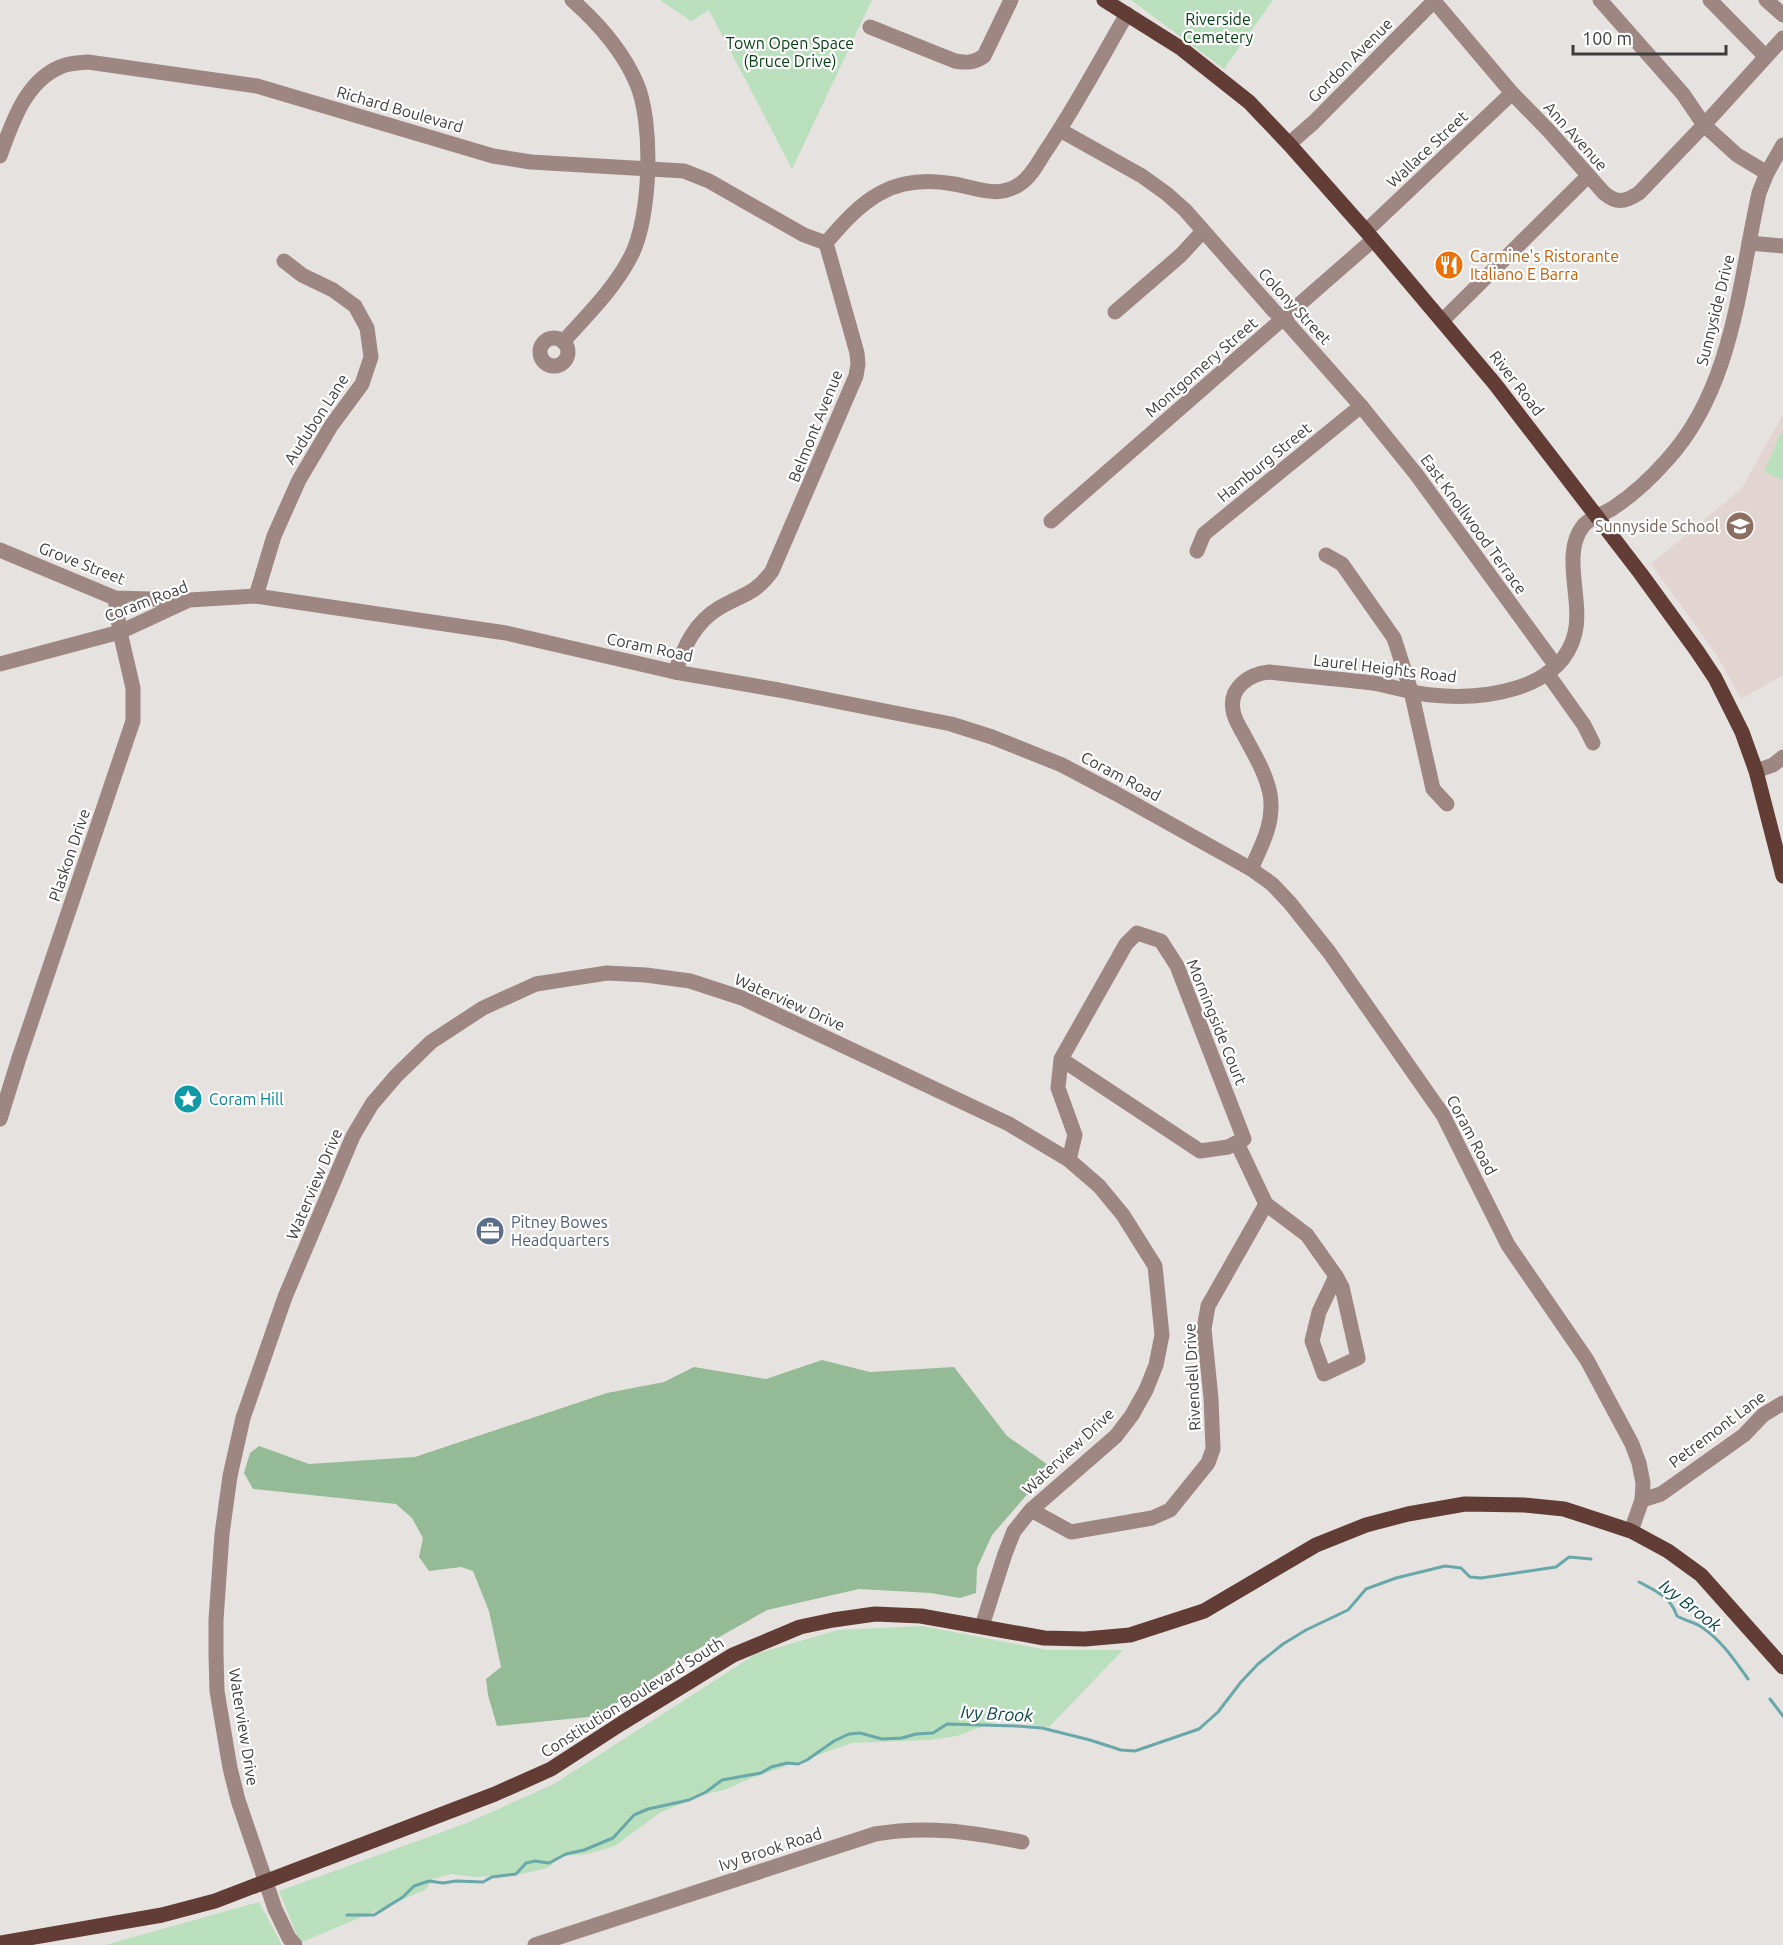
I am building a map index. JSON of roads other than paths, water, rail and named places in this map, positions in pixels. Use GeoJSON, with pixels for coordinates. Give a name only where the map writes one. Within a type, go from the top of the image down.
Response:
{"type":"FeatureCollection","features":[{"type":"Feature","properties":{"kind":"main road","name":"River Road"},"geometry":{"type":"LineString","coordinates":[[1104,0],[1182,49],[1249,102],[1289,144],[1443,320],[1495,384],[1655,593],[1714,678],[1742,732],[1756,771],[1783,876]]}},
{"type":"Feature","properties":{"kind":"main road","name":"Constitution Boulevard South"},"geometry":{"type":"LineString","coordinates":[[0,1943],[162,1915],[215,1901],[495,1794],[551,1769],[717,1664],[760,1642],[800,1627],[875,1614],[921,1616],[1044,1638],[1085,1639],[1130,1635],[1204,1611],[1316,1545],[1366,1524],[1408,1514],[1465,1504],[1524,1505],[1564,1509],[1630,1531]]}},
{"type":"Feature","properties":{"kind":"main road"},"geometry":{"type":"LineString","coordinates":[[1630,1531],[1668,1551],[1701,1575],[1783,1667]]}},
{"type":"Feature","properties":{"kind":"street"},"geometry":{"type":"LineString","coordinates":[[563,342],[616,279],[632,255],[646,203],[648,169],[645,116],[637,83],[622,56],[595,21],[572,0]]}},
{"type":"Feature","properties":{"kind":"street"},"geometry":{"type":"LineString","coordinates":[[870,27],[955,61],[976,62],[984,56],[1011,0]]}},
{"type":"Feature","properties":{"kind":"street"},"geometry":{"type":"LineString","coordinates":[[1600,0],[1683,94],[1704,125],[1737,155],[1767,173]]}},
{"type":"Feature","properties":{"kind":"street"},"geometry":{"type":"LineString","coordinates":[[1710,0],[1765,56]]}},
{"type":"Feature","properties":{"kind":"street"},"geometry":{"type":"LineString","coordinates":[[1766,0],[1783,15]]}},
{"type":"Feature","properties":{"kind":"street","name":"Ann Avenue"},"geometry":{"type":"LineString","coordinates":[[1435,1],[1512,93],[1610,199],[1620,202],[1628,201],[1639,193],[1704,125]]}},
{"type":"Feature","properties":{"kind":"street","name":"Gordon Avenue"},"geometry":{"type":"LineString","coordinates":[[1289,144],[1435,1]]}},
{"type":"Feature","properties":{"kind":"street"},"geometry":{"type":"LineString","coordinates":[[826,243],[850,215],[864,203],[893,187],[921,182],[939,182],[991,192],[1009,190],[1022,183],[1060,130],[1127,14]]}},
{"type":"Feature","properties":{"kind":"street"},"geometry":{"type":"LineString","coordinates":[[1704,125],[1783,38]]}},
{"type":"Feature","properties":{"kind":"street","name":"Richard Boulevard"},"geometry":{"type":"LineString","coordinates":[[0,156],[9,130],[26,96],[43,76],[62,66],[88,62],[257,86],[493,156],[531,162],[684,171],[709,181],[804,235],[826,243]]}},
{"type":"Feature","properties":{"kind":"street","name":"Wallace Street"},"geometry":{"type":"LineString","coordinates":[[1369,236],[1512,93]]}},
{"type":"Feature","properties":{"kind":"street","name":"Colony Street"},"geometry":{"type":"LineString","coordinates":[[1060,130],[1148,180],[1167,194],[1274,311],[1284,319],[1361,406]]}},
{"type":"Feature","properties":{"kind":"street","name":"Sunnyside Drive"},"geometry":{"type":"LineString","coordinates":[[1596,516],[1613,508],[1634,492],[1668,459],[1700,412],[1719,372],[1727,346],[1760,193],[1767,173],[1783,145]]}},
{"type":"Feature","properties":{"kind":"street"},"geometry":{"type":"LineString","coordinates":[[1443,320],[1588,176]]}},
{"type":"Feature","properties":{"kind":"street"},"geometry":{"type":"LineString","coordinates":[[1115,312],[1181,255],[1203,231]]}},
{"type":"Feature","properties":{"kind":"street","name":"Montgomery Street"},"geometry":{"type":"LineString","coordinates":[[1051,520],[1284,319],[1369,236]]}},
{"type":"Feature","properties":{"kind":"street","name":"Belmont Avenue"},"geometry":{"type":"LineString","coordinates":[[675,672],[689,638],[699,625],[718,608],[756,590],[772,571],[856,376],[857,353],[826,243]]}},
{"type":"Feature","properties":{"kind":"street","name":"Sunnyside Drive"},"geometry":{"type":"LineString","coordinates":[[1749,243],[1783,246]]}},
{"type":"Feature","properties":{"kind":"street","name":"Audubon Lane"},"geometry":{"type":"LineString","coordinates":[[256,596],[274,536],[299,480],[331,426],[362,384],[371,357],[367,328],[355,306],[333,290],[302,275],[284,261]]}},
{"type":"Feature","properties":{"kind":"street","name":"Hamburg Street"},"geometry":{"type":"LineString","coordinates":[[1197,551],[1204,534],[1361,406]]}},
{"type":"Feature","properties":{"kind":"street","name":"East Knollwood Terrace"},"geometry":{"type":"LineString","coordinates":[[1361,406],[1416,474],[1551,669],[1593,743]]}},
{"type":"Feature","properties":{"kind":"street","name":"Laurel Heights Road"},"geometry":{"type":"LineString","coordinates":[[1251,869],[1265,836],[1271,809],[1267,782],[1233,714],[1234,697],[1244,681],[1255,674],[1269,672],[1374,684],[1430,695],[1482,695],[1504,692],[1537,681],[1569,651],[1576,630],[1577,615],[1573,563],[1576,536],[1588,521],[1596,516]]}},
{"type":"Feature","properties":{"kind":"street","name":"Grove Street"},"geometry":{"type":"LineString","coordinates":[[0,550],[115,598],[189,600]]}},
{"type":"Feature","properties":{"kind":"street"},"geometry":{"type":"LineString","coordinates":[[1326,555],[1342,564],[1394,638],[1411,691],[1433,789],[1447,804]]}},
{"type":"Feature","properties":{"kind":"street","name":"Coram Road"},"geometry":{"type":"LineString","coordinates":[[0,664],[120,632],[189,600],[256,596],[506,633],[675,672],[940,721],[992,737],[1062,765],[1115,793],[1251,869],[1272,884],[1316,936],[1443,1115],[1508,1245],[1587,1360],[1632,1444],[1643,1483],[1642,1500],[1630,1531]]}},
{"type":"Feature","properties":{"kind":"street","name":"Plaskon Drive"},"geometry":{"type":"LineString","coordinates":[[0,1119],[133,721],[133,688],[115,598]]}},
{"type":"Feature","properties":{"kind":"street"},"geometry":{"type":"LineString","coordinates":[[1756,771],[1773,765],[1783,756]]}},
{"type":"Feature","properties":{"kind":"street","name":"Morningside Court"},"geometry":{"type":"LineString","coordinates":[[1070,1160],[1075,1135],[1058,1088],[1061,1059],[1126,944],[1137,933],[1161,941],[1177,966],[1244,1139],[1238,1143],[1266,1204]]}},
{"type":"Feature","properties":{"kind":"street","name":"Waterview Drive"},"geometry":{"type":"LineString","coordinates":[[266,1883],[238,1800],[230,1768],[217,1691],[216,1614],[222,1534],[230,1476],[243,1418],[285,1297],[353,1136],[372,1104],[396,1076],[431,1042],[483,1008],[536,984],[607,973],[645,975],[690,981],[742,998],[1009,1124],[1070,1160],[1099,1186],[1123,1215],[1155,1266],[1162,1335],[1156,1365],[1146,1390],[1132,1415],[1116,1436],[1031,1510],[1014,1531],[982,1626]]}},
{"type":"Feature","properties":{"kind":"street"},"geometry":{"type":"LineString","coordinates":[[1061,1059],[1200,1151],[1228,1147],[1238,1143]]}},
{"type":"Feature","properties":{"kind":"street"},"geometry":{"type":"LineString","coordinates":[[1266,1204],[1307,1235],[1336,1276],[1342,1287],[1358,1358],[1324,1374],[1312,1341],[1319,1312],[1336,1276]]}},
{"type":"Feature","properties":{"kind":"street","name":"Rivendell Drive"},"geometry":{"type":"LineString","coordinates":[[1031,1510],[1071,1532],[1152,1518],[1170,1510],[1208,1462],[1213,1449],[1211,1398],[1204,1329],[1208,1306],[1266,1204]]}},
{"type":"Feature","properties":{"kind":"street","name":"Petremont Lane"},"geometry":{"type":"LineString","coordinates":[[1642,1500],[1661,1494],[1744,1435],[1763,1415],[1783,1403]]}},
{"type":"Feature","properties":{"kind":"street","name":"Ivy Brook Road"},"geometry":{"type":"LineString","coordinates":[[535,1945],[875,1834],[922,1829],[976,1832],[1022,1842]]}},
{"type":"Feature","properties":{"kind":"street"},"geometry":{"type":"LineString","coordinates":[[266,1883],[275,1909],[295,1945]]}},
{"type":"Feature","properties":{"kind":"waterway","name":"Ivy Brook"},"geometry":{"type":"LineString","coordinates":[[347,1915],[374,1915],[403,1897],[414,1886],[429,1881],[483,1882],[492,1877],[516,1874],[526,1863],[535,1861],[549,1863],[566,1854],[584,1850],[613,1838],[634,1815],[648,1809],[689,1800],[706,1792],[722,1780],[761,1773],[771,1767],[787,1763],[798,1764],[849,1734],[860,1733],[882,1739],[933,1733],[947,1724],[1016,1726],[1042,1728],[1121,1750],[1135,1751],[1199,1729],[1218,1712],[1258,1664],[1283,1644],[1306,1630],[1348,1610],[1366,1589],[1396,1578],[1445,1566],[1461,1568],[1470,1577],[1481,1578],[1556,1567],[1569,1557],[1591,1559]]}},
{"type":"Feature","properties":{"kind":"waterway","name":"Ivy Brook"},"geometry":{"type":"LineString","coordinates":[[1639,1582],[1667,1599],[1677,1616],[1710,1633],[1748,1679]]}},
{"type":"Feature","properties":{"kind":"waterway","name":"Ivy Brook"},"geometry":{"type":"LineString","coordinates":[[1770,1699],[1783,1716]]}},
{"type":"Feature","properties":{"kind":"place","name":"Carmine's Ristorante Italiano E Barra"},"geometry":{"type":"Point","coordinates":[1449,265]}},
{"type":"Feature","properties":{"kind":"place","name":"Sunnyside School"},"geometry":{"type":"Point","coordinates":[1740,526]}},
{"type":"Feature","properties":{"kind":"place","name":"Coram Hill"},"geometry":{"type":"Point","coordinates":[188,1099]}},
{"type":"Feature","properties":{"kind":"place","name":"Pitney Bowes Headquarters"},"geometry":{"type":"Point","coordinates":[490,1231]}},
{"type":"Feature","properties":{"kind":"park label","name":"Riverside Cemetery"},"geometry":{"type":"Point","coordinates":[1218,28]}},
{"type":"Feature","properties":{"kind":"park label","name":"Town Open Space (Bruce Drive)"},"geometry":{"type":"Point","coordinates":[790,52]}}]}
